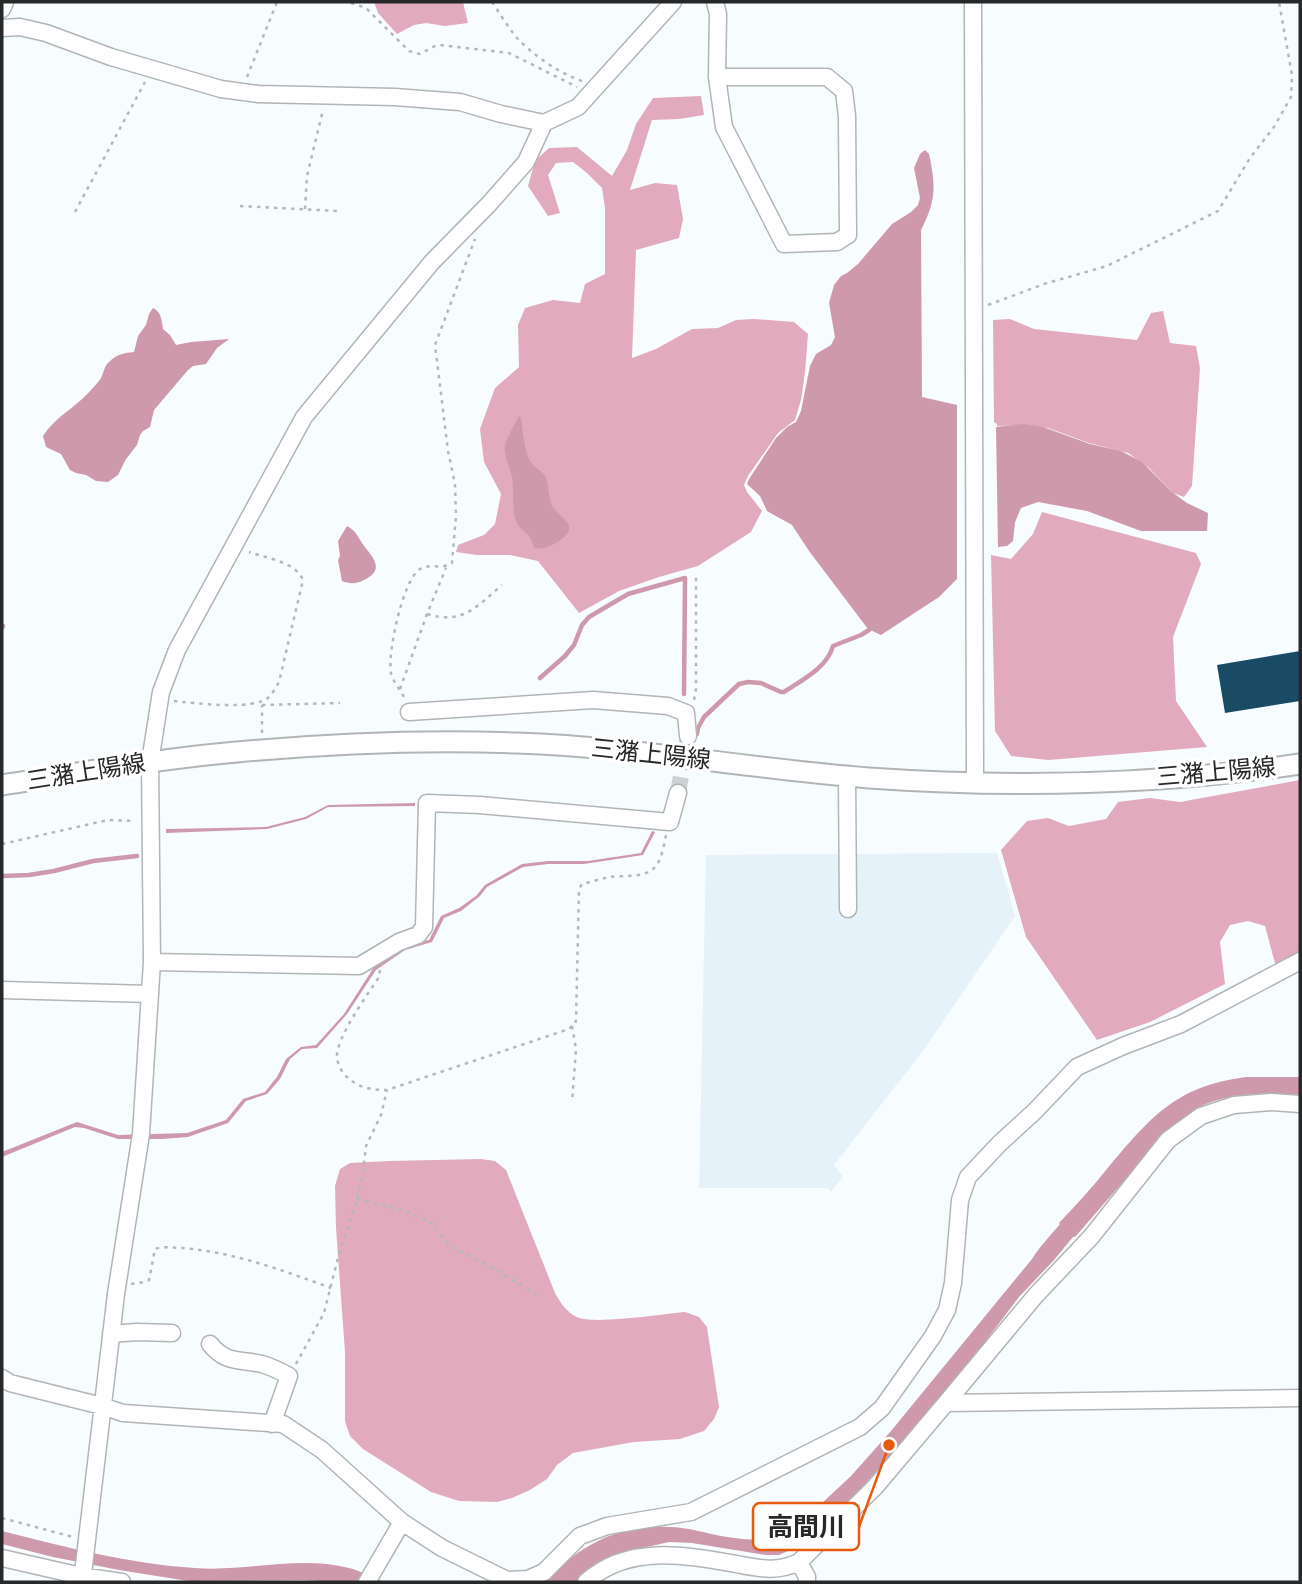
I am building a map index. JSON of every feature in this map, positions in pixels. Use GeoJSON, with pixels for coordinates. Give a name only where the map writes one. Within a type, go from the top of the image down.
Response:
{"type":"FeatureCollection","features":[{"type":"Feature","properties":{"kind":"main road","name":"三潴上陽線"},"geometry":{"type":"LineString","coordinates":[[2,785],[214,754],[332,744],[421,741],[598,747],[868,778],[975,782],[1084,782],[1188,777],[1300,764]]}},
{"type":"Feature","properties":{"kind":"street"},"geometry":{"type":"LineString","coordinates":[[2,9],[5,2]]}},
{"type":"Feature","properties":{"kind":"street"},"geometry":{"type":"LineString","coordinates":[[2,28],[20,27],[46,33],[111,57],[221,89],[258,94],[395,97],[460,102],[544,123],[578,107],[673,2]]}},
{"type":"Feature","properties":{"kind":"street"},"geometry":{"type":"LineString","coordinates":[[715,2],[718,14],[717,77],[724,127],[785,243],[837,242],[848,235],[847,116],[844,92],[827,77],[717,77]]}},
{"type":"Feature","properties":{"kind":"street"},"geometry":{"type":"LineString","coordinates":[[973,2],[975,782]]}},
{"type":"Feature","properties":{"kind":"street"},"geometry":{"type":"LineString","coordinates":[[82,1579],[117,1286],[141,1137],[152,962],[150,762],[161,692],[177,650],[304,417],[432,262],[526,162],[544,123]]}},
{"type":"Feature","properties":{"kind":"street"},"geometry":{"type":"LineString","coordinates":[[409,712],[593,700],[668,706],[686,713],[688,736]]}},
{"type":"Feature","properties":{"kind":"street"},"geometry":{"type":"LineString","coordinates":[[847,775],[848,909]]}},
{"type":"Feature","properties":{"kind":"street"},"geometry":{"type":"LineString","coordinates":[[152,962],[359,965],[399,942],[418,935],[424,927],[427,803],[480,805],[670,822],[678,793]]}},
{"type":"Feature","properties":{"kind":"street"},"geometry":{"type":"LineString","coordinates":[[2,1378],[10,1383],[123,1413],[283,1424],[321,1450],[402,1522],[442,1548],[507,1580],[527,1579],[544,1572],[580,1536],[607,1526],[691,1512],[860,1427],[882,1408],[933,1336],[947,1310],[953,1283],[960,1200],[968,1177],[999,1144],[1077,1067],[1181,1024],[1300,961]]}},
{"type":"Feature","properties":{"kind":"street"},"geometry":{"type":"LineString","coordinates":[[2,990],[150,994]]}},
{"type":"Feature","properties":{"kind":"street"},"geometry":{"type":"LineString","coordinates":[[586,1582],[614,1564],[634,1557],[652,1555],[688,1557],[758,1568],[785,1569],[799,1562],[875,1487],[1036,1295],[1091,1237],[1168,1140],[1201,1116],[1234,1105],[1270,1102],[1300,1104]]}},
{"type":"Feature","properties":{"kind":"street"},"geometry":{"type":"LineString","coordinates":[[111,1334],[172,1333]]}},
{"type":"Feature","properties":{"kind":"street"},"geometry":{"type":"LineString","coordinates":[[210,1344],[225,1358],[275,1368],[289,1376],[272,1424]]}},
{"type":"Feature","properties":{"kind":"street"},"geometry":{"type":"LineString","coordinates":[[946,1403],[1300,1398]]}},
{"type":"Feature","properties":{"kind":"street"},"geometry":{"type":"LineString","coordinates":[[370,1576],[402,1522]]}},
{"type":"Feature","properties":{"kind":"street"},"geometry":{"type":"LineString","coordinates":[[2,1558],[82,1579],[122,1582]]}},
{"type":"Feature","properties":{"kind":"street"},"geometry":{"type":"LineString","coordinates":[[799,1562],[807,1582]]}},
{"type":"Feature","properties":{"kind":"path"},"geometry":{"type":"LineString","coordinates":[[245,92],[247,74],[277,2]]}},
{"type":"Feature","properties":{"kind":"path"},"geometry":{"type":"LineString","coordinates":[[492,2],[517,38],[537,56],[593,90]]}},
{"type":"Feature","properties":{"kind":"path"},"geometry":{"type":"LineString","coordinates":[[974,309],[1044,284],[1107,266],[1218,211],[1291,97],[1292,75],[1279,2]]}},
{"type":"Feature","properties":{"kind":"path"},"geometry":{"type":"LineString","coordinates":[[351,3],[366,8],[409,51],[420,54],[440,45],[509,53],[593,90]]}},
{"type":"Feature","properties":{"kind":"path"},"geometry":{"type":"LineString","coordinates":[[75,212],[151,69]]}},
{"type":"Feature","properties":{"kind":"path"},"geometry":{"type":"LineString","coordinates":[[305,209],[307,176],[325,97]]}},
{"type":"Feature","properties":{"kind":"path"},"geometry":{"type":"LineString","coordinates":[[240,206],[337,211]]}},
{"type":"Feature","properties":{"kind":"path"},"geometry":{"type":"LineString","coordinates":[[446,567],[430,566],[419,569],[408,583],[397,620],[391,660],[391,673],[400,690],[446,567],[452,563],[456,516],[455,484],[448,451],[435,345],[479,229]]}},
{"type":"Feature","properties":{"kind":"path"},"geometry":{"type":"LineString","coordinates":[[233,547],[287,565],[300,572],[303,580],[279,682],[262,703],[262,733]]}},
{"type":"Feature","properties":{"kind":"path"},"geometry":{"type":"LineString","coordinates":[[686,713],[694,703],[696,690],[696,574]]}},
{"type":"Feature","properties":{"kind":"path"},"geometry":{"type":"LineString","coordinates":[[427,614],[456,618],[475,609],[502,586]]}},
{"type":"Feature","properties":{"kind":"path"},"geometry":{"type":"LineString","coordinates":[[160,699],[225,705],[340,703]]}},
{"type":"Feature","properties":{"kind":"path"},"geometry":{"type":"LineString","coordinates":[[2,844],[108,820],[152,821]]}},
{"type":"Feature","properties":{"kind":"path"},"geometry":{"type":"LineString","coordinates":[[381,971],[353,1017],[337,1057],[349,1080],[373,1090],[387,1090],[566,1030],[575,1025],[576,1020],[579,889],[582,884],[605,878],[636,876],[655,867],[662,853],[670,822]]}},
{"type":"Feature","properties":{"kind":"path"},"geometry":{"type":"LineString","coordinates":[[572,1026],[576,1049],[572,1102]]}},
{"type":"Feature","properties":{"kind":"path"},"geometry":{"type":"LineString","coordinates":[[289,1376],[324,1313],[357,1199],[366,1146],[381,1115],[387,1090]]}},
{"type":"Feature","properties":{"kind":"path"},"geometry":{"type":"LineString","coordinates":[[357,1199],[422,1218],[433,1224],[454,1248],[541,1297]]}},
{"type":"Feature","properties":{"kind":"path"},"geometry":{"type":"LineString","coordinates":[[117,1286],[149,1280],[153,1252],[158,1248],[199,1250],[251,1261],[331,1287]]}},
{"type":"Feature","properties":{"kind":"path"},"geometry":{"type":"LineString","coordinates":[[2,1518],[86,1541]]}},
{"type":"Feature","properties":{"kind":"shaded area"},"geometry":{"type":"Polygon","coordinates":[[[374,2],[463,2],[468,23],[445,26],[426,23],[414,25],[397,34],[378,13],[374,2]]]}},
{"type":"Feature","properties":{"kind":"shaded area"},"geometry":{"type":"Polygon","coordinates":[[[701,96],[704,115],[652,120],[630,190],[655,183],[677,185],[683,219],[679,238],[636,250],[632,358],[656,349],[692,329],[718,328],[736,320],[794,322],[808,334],[801,400],[795,420],[778,433],[744,485],[762,511],[751,532],[698,566],[619,591],[579,613],[538,561],[510,555],[456,552],[458,545],[484,535],[495,524],[501,494],[484,462],[480,429],[495,388],[519,367],[518,325],[525,308],[553,300],[580,303],[585,284],[605,274],[605,208],[602,188],[573,162],[556,163],[548,175],[560,213],[548,216],[528,186],[535,161],[549,148],[577,147],[612,176],[627,150],[636,124],[653,98],[701,96]]]}},
{"type":"Feature","properties":{"kind":"shaded area"},"geometry":{"type":"Polygon","coordinates":[[[925,150],[929,154],[934,184],[930,210],[921,230],[922,397],[957,405],[957,579],[939,597],[881,635],[868,629],[792,525],[767,511],[760,496],[747,484],[776,438],[796,422],[801,411],[810,366],[816,354],[831,345],[835,337],[829,303],[834,285],[841,276],[858,264],[892,224],[918,205],[920,198],[914,168],[920,154],[925,150]]]}},
{"type":"Feature","properties":{"kind":"shaded area"},"geometry":{"type":"Polygon","coordinates":[[[153,308],[162,320],[163,329],[176,345],[229,339],[217,348],[206,364],[193,366],[188,370],[154,410],[150,427],[140,435],[137,445],[118,475],[108,482],[96,481],[70,470],[61,454],[46,447],[43,436],[101,379],[109,362],[121,354],[134,352],[138,336],[153,308]]]}},
{"type":"Feature","properties":{"kind":"shaded area"},"geometry":{"type":"Polygon","coordinates":[[[1163,311],[1170,343],[1196,346],[1200,368],[1192,486],[1184,497],[1173,493],[1149,468],[1128,453],[1048,428],[997,426],[994,422],[993,320],[1010,319],[1034,329],[1137,340],[1151,313],[1163,311]]]}},
{"type":"Feature","properties":{"kind":"shaded area"},"geometry":{"type":"Polygon","coordinates":[[[519,416],[530,461],[545,476],[551,503],[569,526],[566,535],[544,548],[534,548],[515,516],[512,477],[505,445],[519,416]]]}},
{"type":"Feature","properties":{"kind":"shaded area"},"geometry":{"type":"Polygon","coordinates":[[[1023,424],[1043,427],[1090,444],[1121,451],[1142,462],[1172,492],[1208,513],[1207,531],[1141,531],[1087,511],[1038,502],[1021,508],[1015,522],[1013,541],[1007,546],[998,547],[996,427],[1023,424]]]}},
{"type":"Feature","properties":{"kind":"shaded area"},"geometry":{"type":"Polygon","coordinates":[[[1042,512],[1196,553],[1201,564],[1173,637],[1176,701],[1207,747],[1048,760],[1011,756],[995,731],[991,555],[1011,559],[1033,534],[1042,512]]]}},
{"type":"Feature","properties":{"kind":"shaded area"},"geometry":{"type":"Polygon","coordinates":[[[347,526],[356,533],[376,567],[371,576],[356,583],[342,581],[338,560],[338,541],[347,526]]]}},
{"type":"Feature","properties":{"kind":"shaded area"},"geometry":{"type":"Polygon","coordinates":[[[1300,780],[1300,954],[1276,967],[1265,926],[1248,921],[1230,925],[1220,942],[1225,984],[1150,1022],[1097,1040],[1026,937],[1001,850],[1027,821],[1048,818],[1069,826],[1106,819],[1118,802],[1150,798],[1180,802],[1300,780]]]}},
{"type":"Feature","properties":{"kind":"shaded area"},"geometry":{"type":"Polygon","coordinates":[[[415,803],[415,806],[328,807],[306,819],[267,829],[166,833],[166,829],[266,827],[305,817],[328,805],[415,803]]]}},
{"type":"Feature","properties":{"kind":"shaded area"},"geometry":{"type":"Polygon","coordinates":[[[652,831],[655,832],[643,855],[584,864],[523,867],[487,887],[461,911],[444,918],[432,942],[405,950],[376,970],[347,1014],[317,1048],[302,1049],[290,1059],[280,1079],[267,1094],[246,1101],[228,1123],[188,1137],[162,1139],[118,1139],[75,1127],[2,1157],[2,1152],[77,1122],[118,1135],[187,1133],[226,1120],[243,1099],[265,1092],[286,1059],[301,1047],[316,1045],[344,1014],[374,967],[403,947],[429,940],[441,916],[459,908],[476,896],[485,885],[522,864],[588,861],[641,853],[652,831]]]}},
{"type":"Feature","properties":{"kind":"shaded area"},"geometry":{"type":"Polygon","coordinates":[[[997,853],[1015,916],[923,1051],[834,1165],[843,1177],[831,1192],[828,1188],[699,1188],[706,855],[997,853]]]}},
{"type":"Feature","properties":{"kind":"shaded area"},"geometry":{"type":"Polygon","coordinates":[[[1246,1077],[1300,1077],[1300,1095],[1253,1094],[1217,1100],[1196,1109],[1169,1129],[1019,1297],[966,1367],[901,1444],[835,1517],[807,1539],[779,1555],[669,1542],[634,1550],[587,1572],[577,1582],[544,1582],[585,1548],[615,1534],[632,1530],[676,1527],[752,1540],[775,1538],[791,1532],[851,1476],[891,1431],[1059,1223],[1151,1120],[1166,1107],[1200,1088],[1246,1077]]]}},
{"type":"Feature","properties":{"kind":"shaded area"},"geometry":{"type":"Polygon","coordinates":[[[481,1159],[495,1161],[506,1170],[555,1293],[570,1313],[585,1319],[598,1320],[685,1312],[699,1317],[707,1327],[719,1407],[714,1419],[704,1431],[680,1439],[634,1442],[573,1453],[557,1465],[547,1479],[530,1490],[497,1502],[459,1501],[431,1492],[363,1449],[350,1436],[345,1421],[345,1352],[336,1228],[335,1186],[340,1169],[350,1163],[481,1159]]]}},
{"type":"Feature","properties":{"kind":"shaded area"},"geometry":{"type":"Polygon","coordinates":[[[2,1531],[146,1563],[214,1569],[292,1563],[330,1564],[353,1569],[383,1582],[188,1581],[53,1557],[2,1544],[2,1531]]]}},
{"type":"Feature","properties":{"kind":"building"},"geometry":{"type":"Polygon","coordinates":[[[1300,651],[1300,701],[1225,713],[1217,665],[1300,651]]]}},
{"type":"Feature","properties":{"kind":"waterway"},"geometry":{"type":"LineString","coordinates":[[540,678],[574,645],[582,625],[589,617],[628,594],[685,578],[684,694]]}},
{"type":"Feature","properties":{"kind":"waterway"},"geometry":{"type":"LineString","coordinates":[[697,734],[704,717],[739,684],[761,683],[784,692],[820,667],[833,646],[869,630]]}},
{"type":"Feature","properties":{"kind":"waterway"},"geometry":{"type":"LineString","coordinates":[[2,876],[29,875],[93,861],[137,856]]}},
{"type":"Feature","properties":{"kind":"tunnel"},"geometry":{"type":"LineString","coordinates":[[678,793],[688,736]]}},
{"type":"Feature","properties":{"kind":"place","name":"高間川"},"geometry":{"type":"Point","coordinates":[889,1445]}}]}
